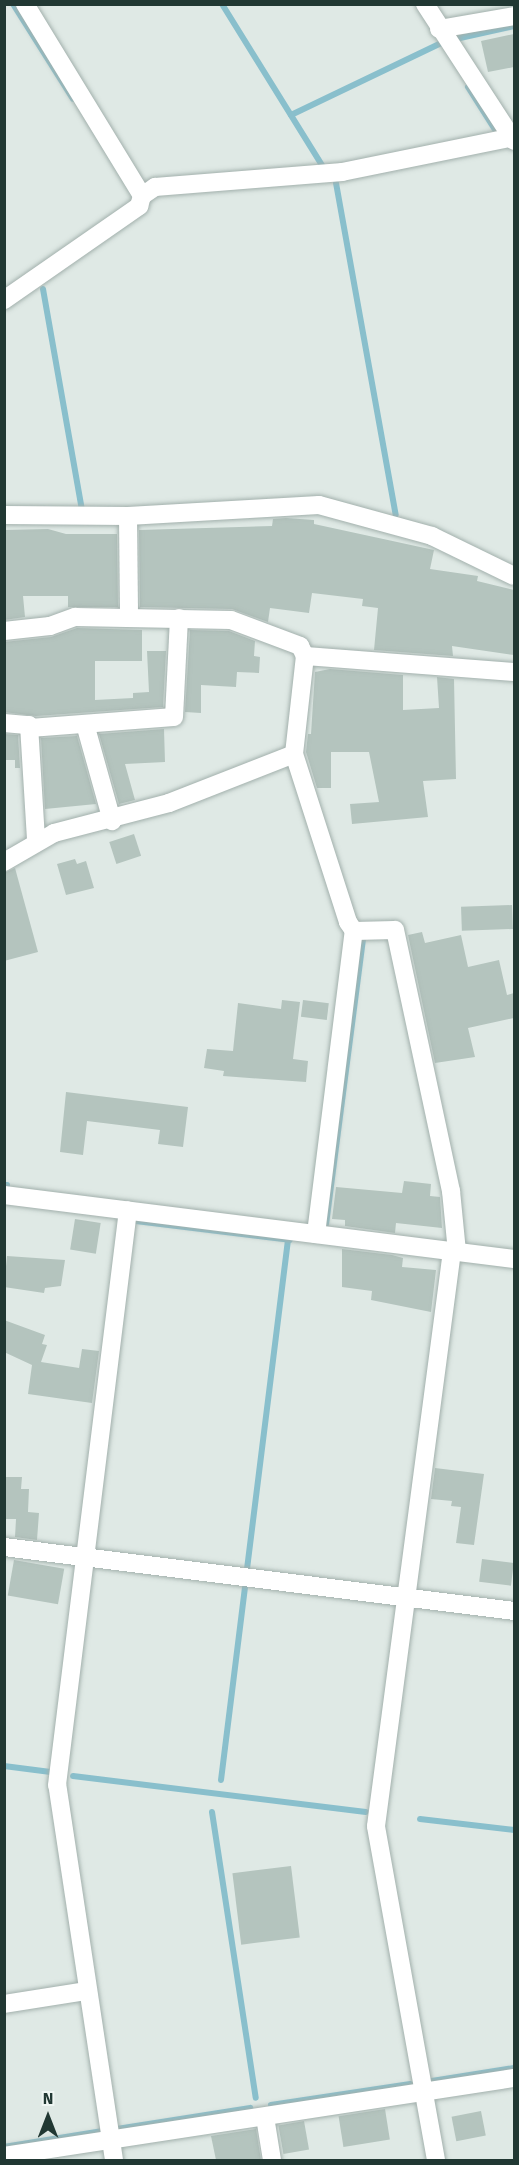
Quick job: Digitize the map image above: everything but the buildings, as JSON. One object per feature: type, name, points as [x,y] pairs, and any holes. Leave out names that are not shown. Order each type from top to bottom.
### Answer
[{"type":"street","points":[[25,4],[142,196]]},
{"type":"street","points":[[4,300],[139,206],[142,196],[155,187],[342,172],[514,138],[439,29],[425,4]]},
{"type":"street","points":[[439,29],[514,16]]},
{"type":"street","points":[[4,515],[128,516],[319,505],[432,536],[514,576]]},
{"type":"street","points":[[128,516],[129,615]]},
{"type":"street","points":[[4,631],[50,626],[75,617],[129,615],[231,620],[262,629],[300,646],[305,656],[294,754],[354,931],[316,1234]]},
{"type":"street","points":[[4,723],[29,725],[30,728],[174,717],[179,618]]},
{"type":"street","points":[[305,656],[514,672]]},
{"type":"street","points":[[85,724],[112,821]]},
{"type":"street","points":[[30,728],[36,842]]},
{"type":"street","points":[[4,862],[22,855],[36,842],[54,833],[112,821],[169,803],[294,754]]},
{"type":"street","points":[[354,931],[395,930],[451,1191],[455,1251],[375,1826],[421,2093],[436,2160]]},
{"type":"street","points":[[4,1195],[514,1259]]},
{"type":"street","points":[[114,2160],[86,1991],[57,1785],[83,1557],[128,1210]]},
{"type":"street","points":[[4,1547],[514,1611]]},
{"type":"street","points":[[4,2004],[86,1991]]},
{"type":"street","points":[[4,2156],[514,2078]]},
{"type":"street","points":[[265,2116],[272,2160]]},
{"type":"waterway","points":[[13,4],[73,99]]},
{"type":"waterway","points":[[222,4],[323,167]]},
{"type":"waterway","points":[[460,38],[514,26]]},
{"type":"waterway","points":[[291,115],[441,43]]},
{"type":"waterway","points":[[468,87],[494,128]]},
{"type":"waterway","points":[[336,183],[396,515]]},
{"type":"waterway","points":[[43,289],[82,510]]},
{"type":"waterway","points":[[326,1224],[363,940]]},
{"type":"waterway","points":[[136,1221],[290,1240]]},
{"type":"waterway","points":[[247,1569],[288,1240]]},
{"type":"waterway","points":[[221,1780],[245,1586]]},
{"type":"waterway","points":[[4,1766],[51,1772]]},
{"type":"waterway","points":[[73,1776],[366,1812]]},
{"type":"waterway","points":[[212,1812],[256,2098]]},
{"type":"waterway","points":[[420,1819],[514,1830]]},
{"type":"waterway","points":[[432,2081],[514,2068]]},
{"type":"waterway","points":[[271,2105],[410,2084]]},
{"type":"waterway","points":[[117,2129],[250,2108]]},
{"type":"waterway","points":[[4,2147],[103,2131]]}]
